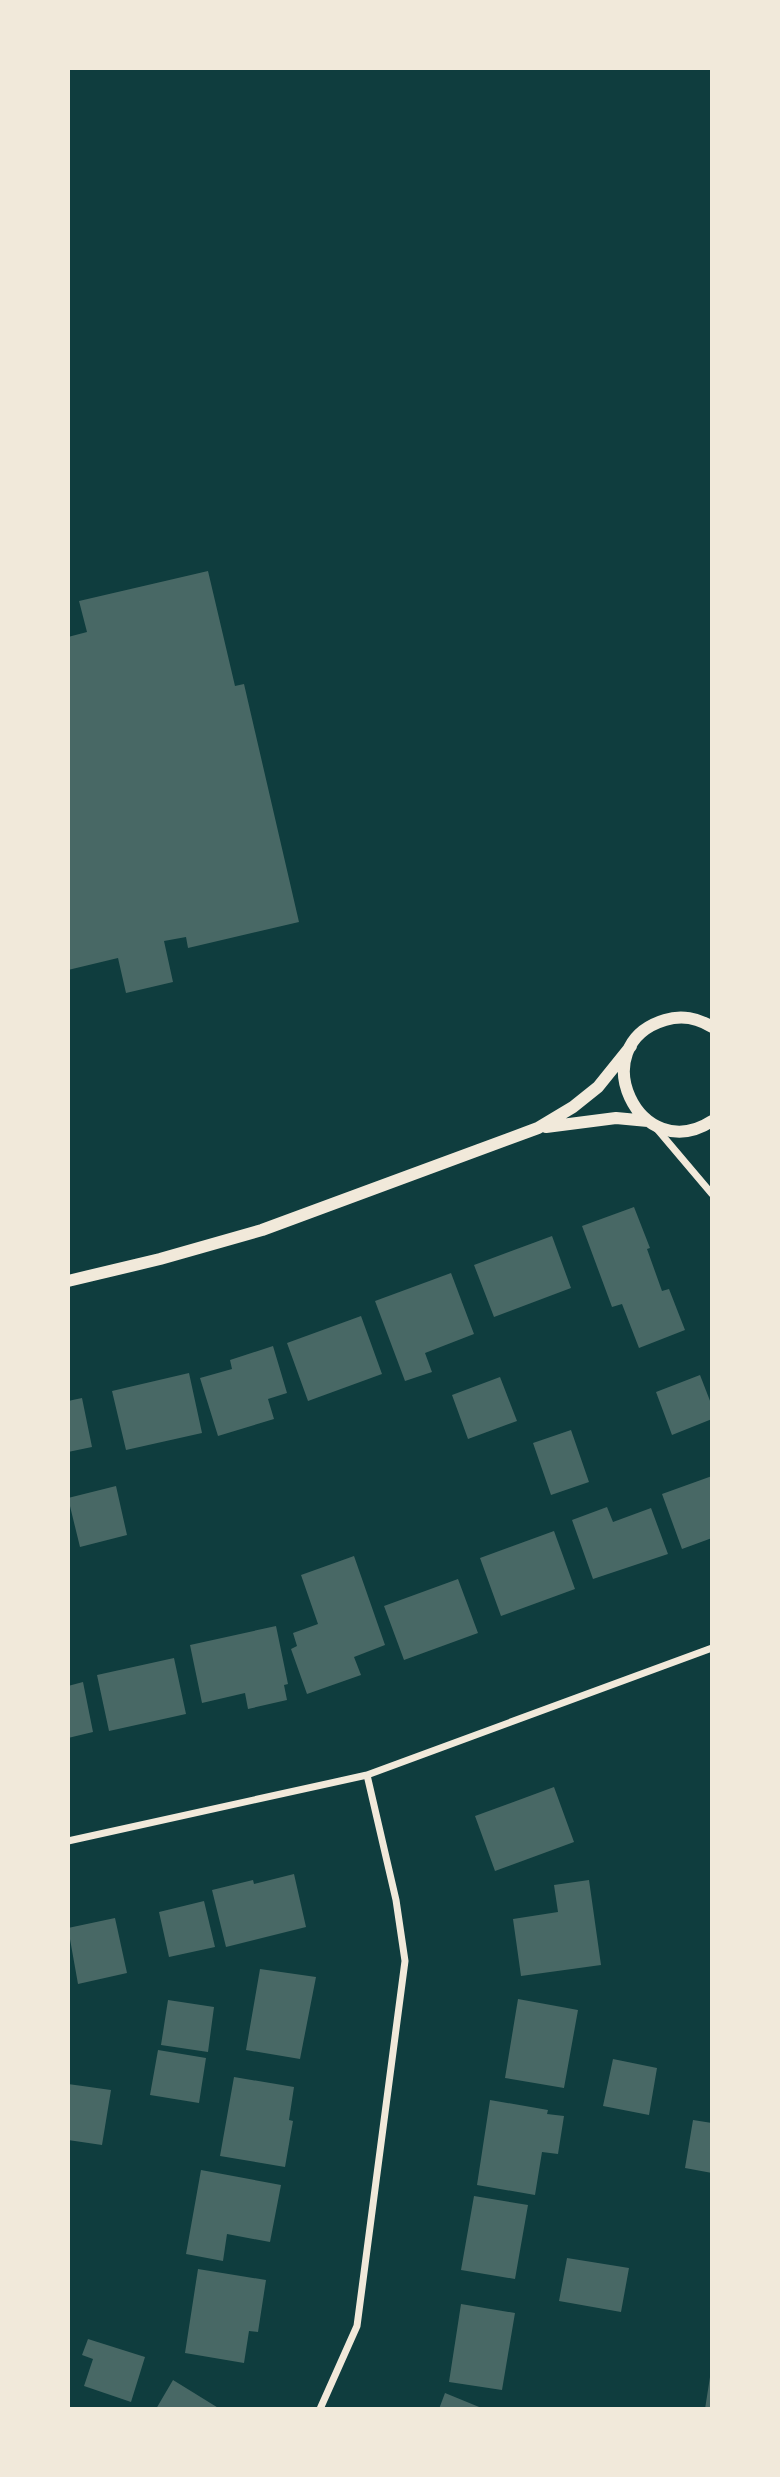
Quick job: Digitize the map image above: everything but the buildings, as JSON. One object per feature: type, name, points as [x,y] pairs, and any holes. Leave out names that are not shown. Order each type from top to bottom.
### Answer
[{"type":"street","points":[[68,1281],[160,1259],[262,1230],[538,1128],[573,1107],[597,1087],[641,1033],[655,1023],[671,1018],[688,1018],[712,1027]]},
{"type":"street","points":[[631,1046],[625,1062],[624,1079],[627,1095],[635,1110],[662,1129],[678,1132],[694,1130],[712,1121]]},
{"type":"street","points":[[538,1128],[616,1118],[650,1122],[712,1194]]},
{"type":"street","points":[[68,1841],[367,1775],[712,1648]]},
{"type":"street","points":[[320,2409],[357,2326],[405,1961],[396,1900],[367,1775]]}]
